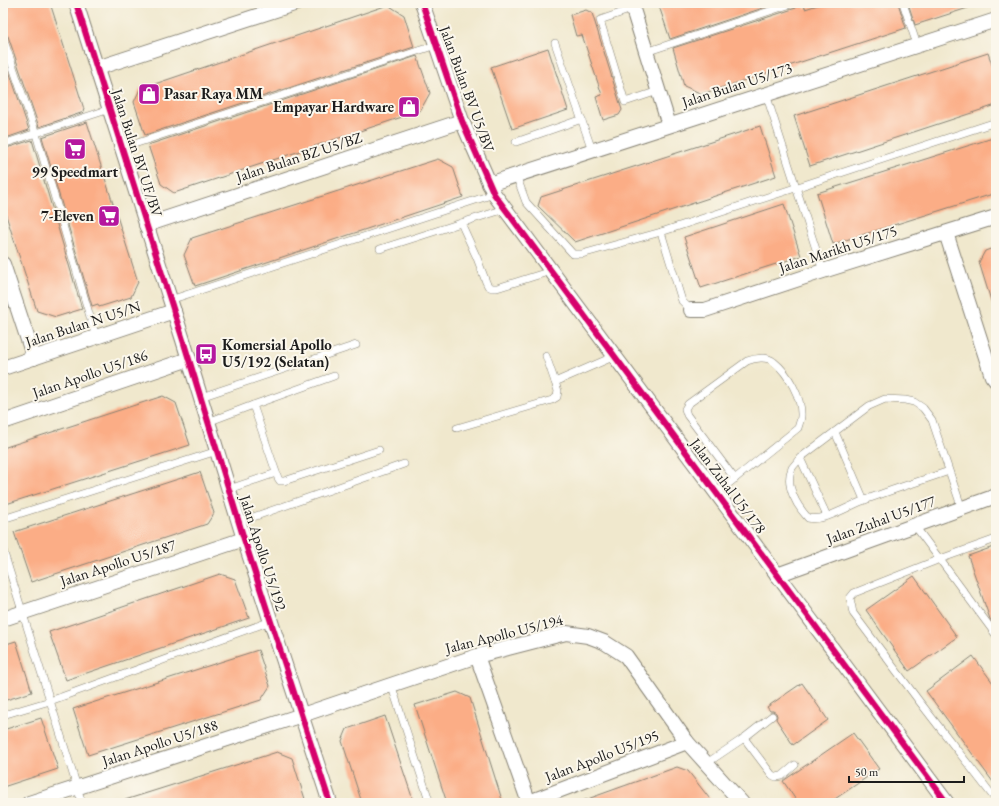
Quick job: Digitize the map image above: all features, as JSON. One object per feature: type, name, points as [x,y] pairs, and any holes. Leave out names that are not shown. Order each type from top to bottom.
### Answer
[{"type":"street","name":"Jalan Bulan BV UF/BV","points":[[76,3],[172,306]]},
{"type":"street","points":[[97,68],[297,3]]},
{"type":"street","name":"Jalan Bulan BV U5/BV","points":[[422,3],[462,121],[491,189]]},
{"type":"street","points":[[632,6],[669,125]]},
{"type":"street","name":"Jalan Bulan U5/173","points":[[491,189],[516,175],[996,20]]},
{"type":"street","name":"Jalan Bulan BZ U5/BZ","points":[[146,225],[462,121]]},
{"type":"street","name":"Jalan Zuhal U5/178","points":[[491,189],[947,803]]},
{"type":"street","name":"Jalan Marikh U5/175","points":[[691,310],[705,310],[996,217]]},
{"type":"street","points":[[946,233],[992,376],[996,381]]},
{"type":"street","points":[[3,264],[34,358]]},
{"type":"street","name":"Jalan Bulan N U5/N","points":[[3,368],[96,337],[172,306]]},
{"type":"street","name":"Jalan Apollo U5/192","points":[[172,306],[244,539],[330,803]]},
{"type":"street","name":"Jalan Apollo U5/186","points":[[3,422],[189,359]]},
{"type":"street","name":"Jalan Zuhal U5/177","points":[[777,575],[996,496]]},
{"type":"street","name":"Jalan Apollo U5/187","points":[[3,619],[244,539]]},
{"type":"street","name":"Jalan Apollo U5/194","points":[[302,715],[477,656],[566,633],[588,636],[604,642],[626,656],[687,742],[742,803]]},
{"type":"street","points":[[477,656],[529,802]]},
{"type":"street","name":"Jalan Apollo U5/188","points":[[30,803],[302,715]]},
{"type":"street","name":"Jalan Apollo U5/195","points":[[529,802],[687,742]]},
{"type":"lane","points":[[646,52],[794,3]]},
{"type":"lane","points":[[903,3],[917,45]]},
{"type":"lane","points":[[632,6],[600,20],[609,50],[625,102],[658,91]]},
{"type":"lane","points":[[3,38],[36,134],[96,337]]},
{"type":"lane","points":[[555,43],[592,150]]},
{"type":"lane","points":[[122,148],[436,45]]},
{"type":"lane","points":[[766,94],[823,272]]},
{"type":"lane","points":[[3,144],[110,109]]},
{"type":"lane","points":[[516,142],[582,119]]},
{"type":"lane","points":[[516,175],[526,202],[573,254],[582,254],[661,232],[996,122]]},
{"type":"lane","points":[[172,306],[491,189]]},
{"type":"lane","points":[[380,249],[505,209]]},
{"type":"lane","points":[[461,223],[488,286],[497,288],[551,271]]},
{"type":"lane","points":[[661,232],[682,301],[691,310]]},
{"type":"lane","points":[[201,397],[356,345]]},
{"type":"lane","points":[[457,428],[552,400],[557,397],[558,391],[546,356]]},
{"type":"lane","points":[[555,382],[615,356]]},
{"type":"lane","points":[[717,493],[735,479],[798,428],[801,416],[798,393],[785,374],[773,361],[757,357],[747,361],[688,404],[685,409],[687,415],[735,479]]},
{"type":"lane","points":[[208,422],[334,376]]},
{"type":"lane","points":[[949,471],[864,500],[827,516],[813,519],[808,518],[796,503],[791,489],[790,477],[792,468],[800,458],[869,406],[885,399],[905,400],[914,402],[923,408],[932,420],[962,509]]},
{"type":"lane","points":[[253,405],[280,481],[379,450]]},
{"type":"lane","points":[[835,432],[864,500]]},
{"type":"lane","points":[[3,519],[217,451]]},
{"type":"lane","points":[[800,458],[827,516]]},
{"type":"lane","points":[[239,522],[404,464]]},
{"type":"lane","points":[[229,489],[276,473]]},
{"type":"lane","points":[[915,526],[996,636]]},
{"type":"lane","points":[[996,539],[940,559],[854,593],[850,598],[853,613],[919,702],[996,800]]},
{"type":"lane","points":[[3,550],[82,803]]},
{"type":"lane","points":[[3,715],[50,701],[271,620]]},
{"type":"lane","points":[[391,684],[430,803]]},
{"type":"lane","points":[[707,763],[744,738],[772,716]]},
{"type":"lane","points":[[744,738],[772,775],[776,777],[782,776],[795,765]]},
{"type":"building","points":[[3,3],[50,3],[84,112],[39,127],[8,36],[3,33]]},
{"type":"building","points":[[658,3],[778,3],[670,39]]},
{"type":"building","points":[[799,3],[804,3],[805,9],[824,3],[898,3],[906,28],[702,94],[684,86],[673,48],[796,8]]},
{"type":"building","points":[[908,3],[974,3],[974,6],[915,25]]},
{"type":"building","points":[[388,5],[404,15],[414,47],[145,135],[134,102],[140,89]]},
{"type":"building","points":[[586,10],[592,13],[622,110],[619,115],[603,120],[596,97],[602,95],[582,35],[576,36],[570,15]]},
{"type":"building","points":[[548,48],[568,110],[512,129],[491,67]]},
{"type":"building","points":[[3,53],[29,130],[3,139]]},
{"type":"building","points":[[988,53],[996,76],[996,105],[810,166],[794,116]]},
{"type":"building","points":[[417,56],[430,93],[420,111],[174,193],[161,184],[148,145]]},
{"type":"building","points":[[87,122],[138,282],[131,297],[99,307],[98,304],[92,306],[42,137]]},
{"type":"building","points":[[760,126],[776,176],[575,242],[538,206],[541,197]]},
{"type":"building","points":[[996,137],[996,193],[833,244],[817,193]]},
{"type":"building","points":[[32,140],[82,309],[56,317],[37,311],[3,206],[3,149]]},
{"type":"building","points":[[438,159],[453,167],[463,197],[195,286],[184,255],[192,238]]},
{"type":"building","points":[[784,204],[801,256],[701,288],[684,237]]},
{"type":"building","points":[[996,247],[996,307],[993,307],[979,262],[985,251]]},
{"type":"building","points":[[163,396],[176,403],[190,445],[3,505],[3,448]]},
{"type":"building","points":[[200,472],[214,513],[207,524],[31,582],[14,532]]},
{"type":"building","points":[[996,546],[996,627],[990,619],[968,556]]},
{"type":"building","points":[[220,574],[235,579],[249,618],[66,680],[49,632]]},
{"type":"building","points":[[914,576],[957,637],[909,671],[866,610]]},
{"type":"building","points":[[16,641],[32,692],[3,701],[3,645]]},
{"type":"building","points":[[258,650],[270,686],[261,700],[88,755],[73,709]]},
{"type":"building","points":[[973,656],[996,687],[996,786],[926,691]]},
{"type":"building","points":[[802,683],[828,720],[793,745],[776,719],[776,713],[770,711],[767,707]]},
{"type":"building","points":[[457,692],[470,698],[503,803],[447,803],[415,705]]},
{"type":"building","points":[[385,716],[414,803],[362,803],[342,741],[347,729]]},
{"type":"building","points":[[41,718],[58,769],[3,787],[3,730]]},
{"type":"building","points":[[853,733],[879,769],[829,803],[798,803],[783,781]]},
{"type":"building","points":[[277,752],[292,758],[305,799],[292,803],[126,803],[125,800]]},
{"type":"building","points":[[677,767],[688,771],[713,803],[582,803],[582,801]]},
{"type":"cycle path","points":[[76,3],[183,340],[244,539],[330,803]]},
{"type":"cycle path","points":[[422,3],[462,121],[494,194],[947,803]]},
{"type":"place","name":"Pasar Raya MM","points":[[149,94]]},
{"type":"place","name":"Empayar Hardware","points":[[409,107]]},
{"type":"place","name":"99 Speedmart","points":[[75,149]]},
{"type":"place","name":"7-Eleven","points":[[109,216]]},
{"type":"place","name":"Komersial Apollo U5/192 (Selatan)","points":[[206,354]]}]
